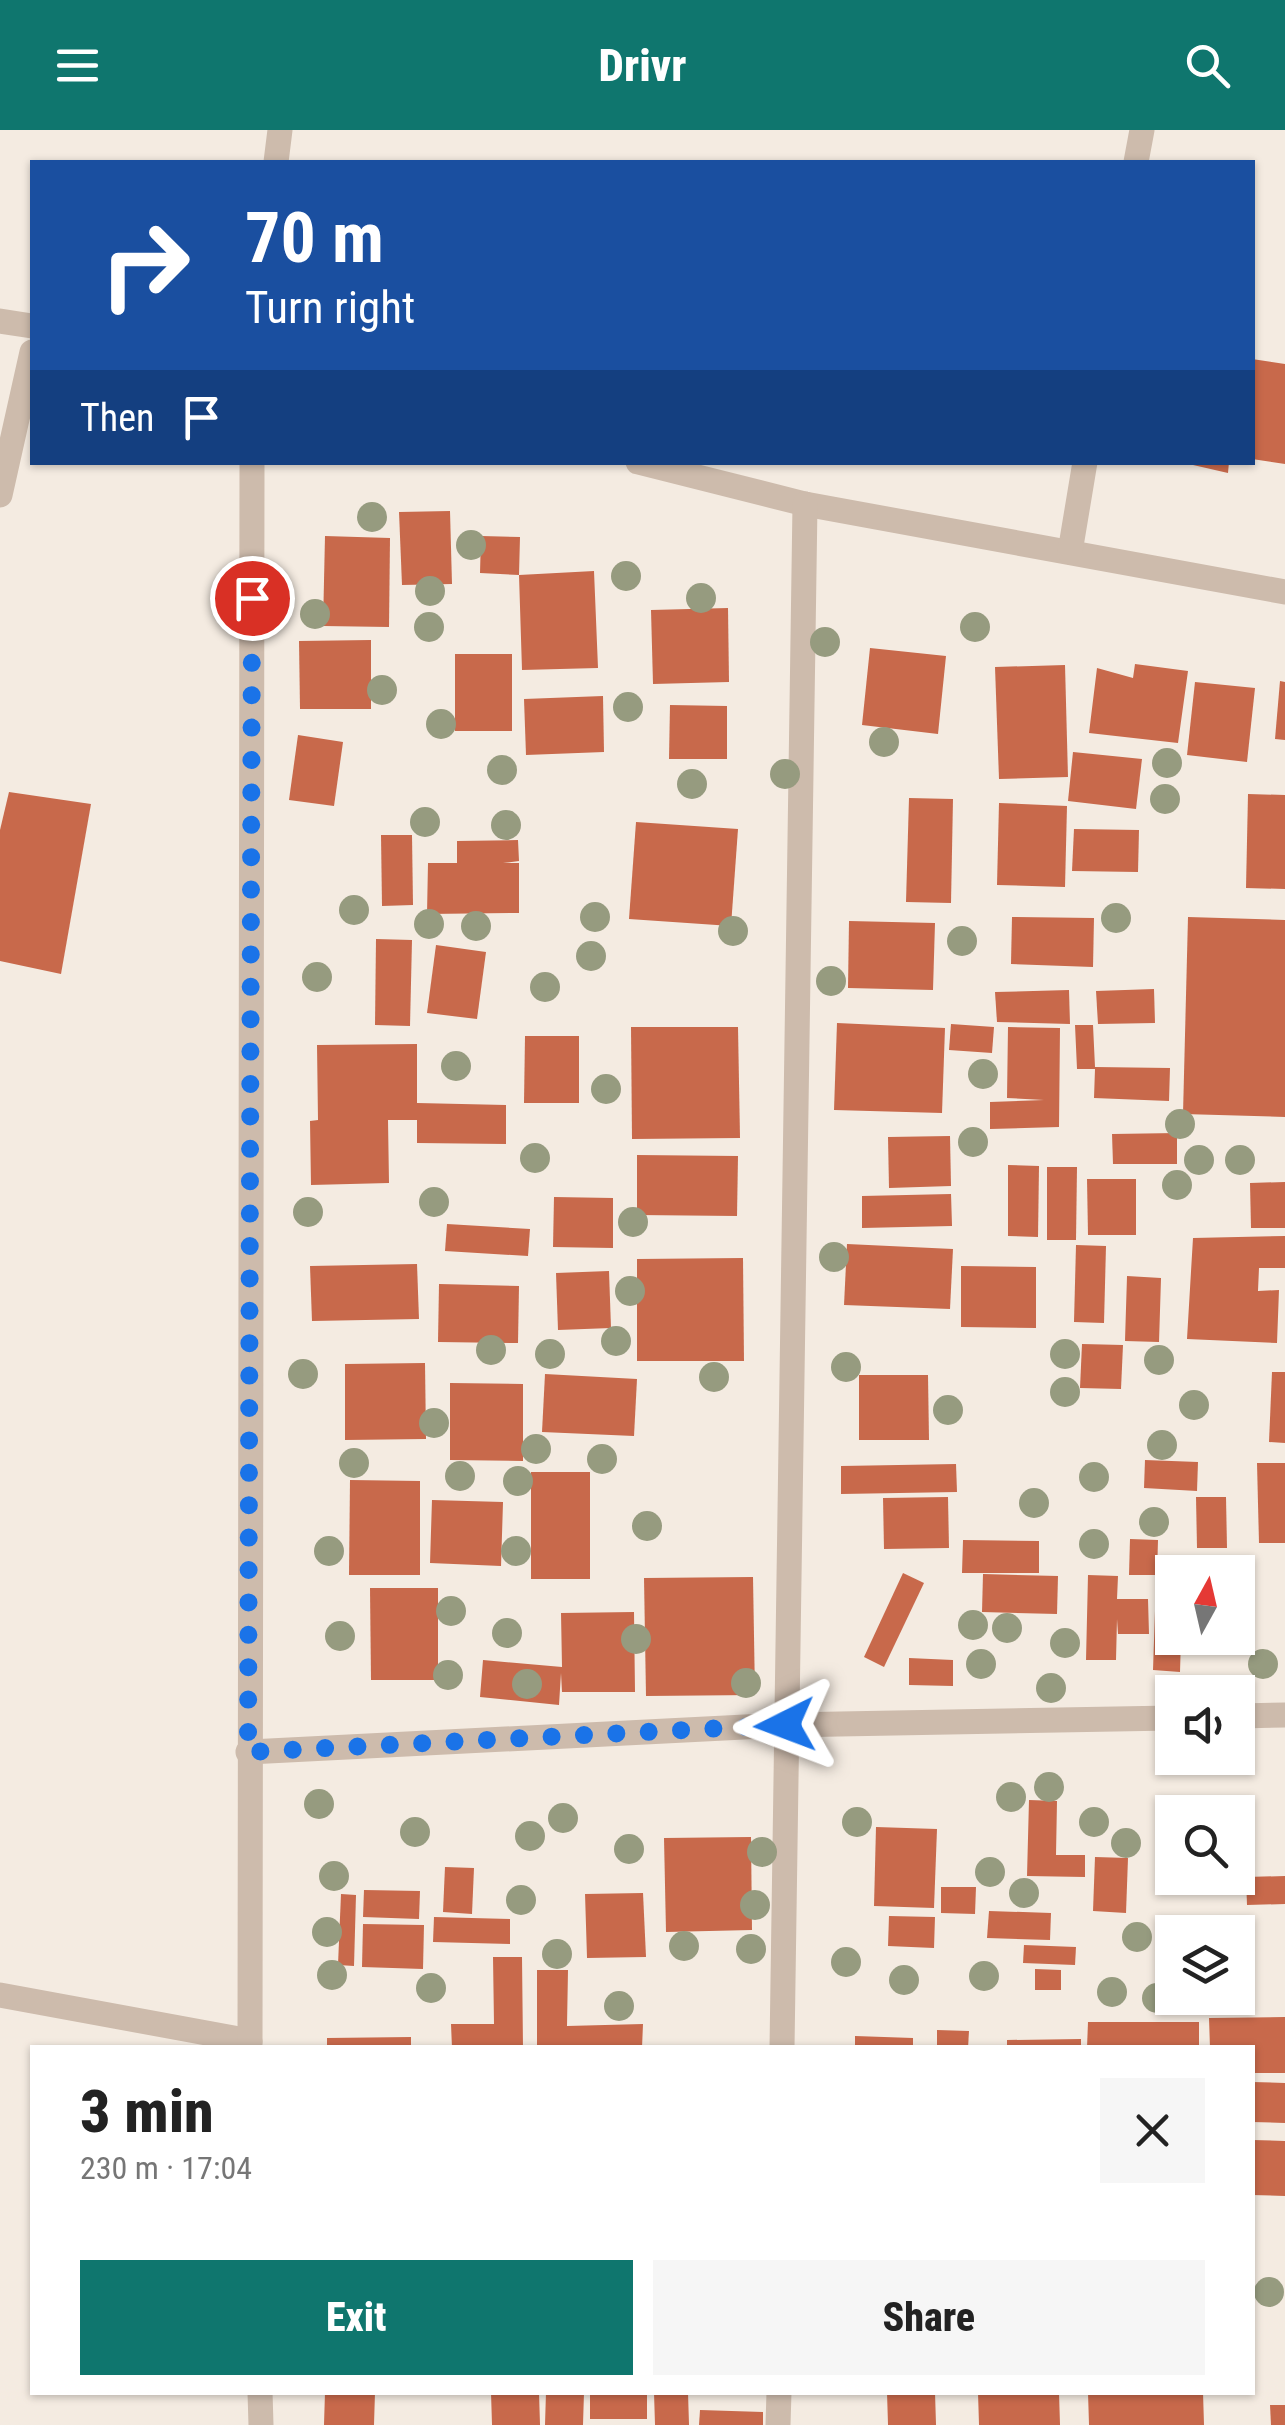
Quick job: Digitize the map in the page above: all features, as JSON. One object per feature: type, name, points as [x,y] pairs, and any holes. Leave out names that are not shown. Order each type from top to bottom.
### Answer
[{"type":"street","points":[[276,160],[280,130]]},
{"type":"street","points":[[1136,160],[1142,130]]},
{"type":"street","points":[[0,320],[30,326]]},
{"type":"street","points":[[0,495],[30,361]]},
{"type":"street","points":[[0,1995],[250,2044],[252,465]]},
{"type":"street","points":[[650,465],[805,504],[1285,592]]},
{"type":"street","points":[[1070,552],[1084,465]]},
{"type":"street","points":[[782,2045],[805,504]]},
{"type":"street","points":[[1255,1716],[1285,1715]]},
{"type":"street","points":[[248,1752],[785,1725],[1155,1718]]},
{"type":"street","points":[[260,2395],[261,2425]]},
{"type":"street","points":[[778,2425],[779,2395]]},
{"type":"building","points":[[1255,359],[1285,364],[1285,464],[1255,459]]},
{"type":"building","points":[[1193,465],[1229,465],[1228,473]]},
{"type":"building","points":[[450,511],[452,584],[402,585],[399,512]]},
{"type":"building","points":[[325,536],[390,538],[389,627],[323,626]]},
{"type":"building","points":[[481,536],[520,537],[519,575],[480,573]]},
{"type":"building","points":[[594,571],[598,668],[522,670],[519,575]]},
{"type":"building","points":[[728,608],[729,682],[653,684],[651,610]]},
{"type":"building","points":[[371,640],[371,709],[300,709],[299,641]]},
{"type":"building","points":[[870,648],[946,656],[938,734],[862,725]]},
{"type":"building","points":[[455,654],[512,654],[512,731],[455,731]]},
{"type":"building","points":[[1135,664],[1188,671],[1178,743],[1089,733],[1097,668],[1133,678]]},
{"type":"building","points":[[1065,665],[1068,777],[999,779],[995,667]]},
{"type":"building","points":[[1280,681],[1285,682],[1285,740],[1275,739]]},
{"type":"building","points":[[1195,682],[1255,688],[1247,762],[1187,755]]},
{"type":"building","points":[[603,696],[604,752],[526,755],[524,699]]},
{"type":"building","points":[[670,705],[727,706],[727,759],[669,759]]},
{"type":"building","points":[[298,735],[343,742],[334,806],[289,800]]},
{"type":"building","points":[[1073,752],[1142,759],[1136,809],[1068,801]]},
{"type":"building","points":[[9,792],[91,804],[61,974],[0,961],[0,830]]},
{"type":"building","points":[[1248,794],[1285,795],[1285,889],[1246,888]]},
{"type":"building","points":[[909,798],[953,799],[951,903],[906,902]]},
{"type":"building","points":[[999,803],[1067,806],[1065,887],[997,885]]},
{"type":"building","points":[[636,822],[738,829],[731,926],[629,919]]},
{"type":"building","points":[[1074,829],[1139,830],[1138,872],[1072,871]]},
{"type":"building","points":[[381,835],[412,835],[413,905],[382,906]]},
{"type":"building","points":[[518,840],[519,861],[503,863],[519,863],[519,913],[427,914],[428,863],[457,863],[457,841]]},
{"type":"building","points":[[1012,917],[1094,918],[1093,967],[1011,964]]},
{"type":"building","points":[[1188,917],[1285,920],[1285,1117],[1183,1114]]},
{"type":"building","points":[[849,921],[935,923],[933,990],[848,988]]},
{"type":"building","points":[[376,939],[412,940],[410,1026],[375,1025]]},
{"type":"building","points":[[436,945],[486,952],[477,1019],[427,1013]]},
{"type":"building","points":[[1154,989],[1155,1023],[1098,1024],[1096,991]]},
{"type":"building","points":[[1069,990],[1070,1024],[997,1022],[995,992]]},
{"type":"building","points":[[837,1023],[945,1028],[942,1113],[834,1110]]},
{"type":"building","points":[[951,1024],[994,1027],[992,1053],[949,1050]]},
{"type":"building","points":[[1075,1025],[1093,1025],[1095,1067],[1170,1068],[1169,1101],[1094,1098],[1095,1069],[1077,1069]]},
{"type":"building","points":[[631,1027],[738,1027],[740,1138],[632,1139]]},
{"type":"building","points":[[1008,1027],[1060,1028],[1059,1127],[990,1129],[990,1102],[1044,1100],[1007,1098]]},
{"type":"building","points":[[525,1036],[579,1036],[579,1103],[524,1103]]},
{"type":"building","points":[[417,1044],[417,1103],[506,1105],[506,1144],[417,1143],[417,1120],[388,1120],[389,1183],[311,1185],[310,1121],[318,1120],[317,1045]]},
{"type":"building","points":[[1177,1133],[1177,1164],[1113,1164],[1112,1134]]},
{"type":"building","points":[[950,1136],[951,1186],[889,1188],[888,1137]]},
{"type":"building","points":[[637,1155],[738,1156],[737,1216],[637,1215]]},
{"type":"building","points":[[1008,1165],[1039,1166],[1038,1237],[1008,1236]]},
{"type":"building","points":[[1047,1167],[1077,1167],[1076,1240],[1047,1240]]},
{"type":"building","points":[[1087,1179],[1136,1179],[1136,1235],[1088,1235]]},
{"type":"building","points":[[1285,1182],[1285,1228],[1251,1228],[1250,1183]]},
{"type":"building","points":[[951,1194],[952,1226],[862,1228],[862,1196]]},
{"type":"building","points":[[554,1197],[613,1198],[613,1248],[553,1247]]},
{"type":"building","points":[[447,1224],[530,1229],[528,1256],[445,1251]]},
{"type":"building","points":[[1285,1236],[1285,1268],[1259,1268],[1258,1291],[1279,1290],[1277,1343],[1187,1339],[1193,1238]]},
{"type":"building","points":[[847,1244],[953,1249],[950,1309],[844,1305]]},
{"type":"building","points":[[1076,1245],[1106,1246],[1104,1323],[1074,1322]]},
{"type":"building","points":[[743,1258],[744,1361],[637,1361],[637,1259]]},
{"type":"building","points":[[417,1264],[419,1319],[312,1321],[310,1266]]},
{"type":"building","points":[[961,1266],[1036,1267],[1036,1328],[961,1327]]},
{"type":"building","points":[[609,1271],[611,1328],[558,1330],[556,1273]]},
{"type":"building","points":[[1127,1276],[1161,1278],[1159,1342],[1125,1341]]},
{"type":"building","points":[[439,1284],[519,1286],[518,1343],[438,1342]]},
{"type":"building","points":[[1082,1344],[1123,1345],[1121,1389],[1080,1388]]},
{"type":"building","points":[[425,1363],[426,1439],[345,1440],[345,1364]]},
{"type":"building","points":[[1272,1372],[1285,1372],[1285,1443],[1269,1442]]},
{"type":"building","points":[[545,1374],[637,1379],[634,1436],[542,1432]]},
{"type":"building","points":[[859,1375],[928,1375],[929,1440],[859,1440]]},
{"type":"building","points":[[450,1383],[523,1384],[523,1461],[450,1460]]},
{"type":"building","points":[[1145,1460],[1198,1462],[1197,1491],[1144,1488]]},
{"type":"building","points":[[1257,1463],[1285,1463],[1285,1543],[1259,1543]]},
{"type":"building","points":[[956,1464],[957,1492],[841,1494],[841,1466]]},
{"type":"building","points":[[531,1472],[590,1472],[590,1579],[531,1579]]},
{"type":"building","points":[[350,1480],[420,1481],[420,1575],[349,1575]]},
{"type":"building","points":[[948,1497],[949,1548],[884,1549],[883,1498]]},
{"type":"building","points":[[1196,1497],[1226,1497],[1227,1548],[1197,1548]]},
{"type":"building","points":[[432,1500],[503,1502],[501,1566],[430,1563]]},
{"type":"building","points":[[1130,1539],[1158,1540],[1155,1575],[1129,1575]]},
{"type":"building","points":[[963,1540],[1039,1541],[1039,1573],[962,1573]]},
{"type":"building","points":[[903,1573],[924,1583],[884,1667],[864,1657]]},
{"type":"building","points":[[983,1574],[1058,1576],[1057,1614],[982,1612]]},
{"type":"building","points":[[1088,1575],[1118,1576],[1117,1599],[1148,1599],[1149,1634],[1118,1634],[1117,1619],[1116,1660],[1086,1660]]},
{"type":"building","points":[[753,1577],[755,1695],[646,1696],[644,1578]]},
{"type":"building","points":[[370,1588],[438,1588],[438,1680],[371,1680]]},
{"type":"building","points":[[1155,1611],[1155,1655],[1180,1655],[1180,1672],[1153,1670]]},
{"type":"building","points":[[634,1612],[635,1692],[562,1692],[561,1673],[559,1705],[480,1697],[483,1660],[562,1667],[561,1613]]},
{"type":"building","points":[[909,1658],[953,1660],[953,1686],[909,1685]]},
{"type":"building","points":[[1029,1800],[1057,1801],[1056,1855],[1085,1855],[1085,1877],[1027,1876]]},
{"type":"building","points":[[876,1827],[937,1829],[934,1908],[874,1906]]},
{"type":"building","points":[[751,1837],[752,1930],[666,1932],[664,1838]]},
{"type":"building","points":[[1095,1857],[1128,1858],[1126,1913],[1093,1911]]},
{"type":"building","points":[[445,1867],[474,1868],[472,1914],[443,1912]]},
{"type":"building","points":[[1285,1876],[1285,1904],[1247,1905],[1247,1895],[1255,1895],[1255,1877]]},
{"type":"building","points":[[941,1887],[976,1887],[975,1914],[941,1913]]},
{"type":"building","points":[[364,1890],[420,1891],[419,1919],[363,1917]]},
{"type":"building","points":[[643,1893],[646,1957],[587,1958],[585,1894]]},
{"type":"building","points":[[341,1894],[356,1895],[354,1966],[338,1965]]},
{"type":"building","points":[[989,1911],[1051,1913],[1050,1940],[987,1938]]},
{"type":"building","points":[[889,1916],[935,1917],[934,1948],[888,1946]]},
{"type":"building","points":[[434,1917],[510,1919],[510,1944],[433,1942]]},
{"type":"building","points":[[363,1924],[424,1925],[423,1969],[362,1967]]},
{"type":"building","points":[[1024,1945],[1076,1947],[1075,1965],[1023,1963]]},
{"type":"building","points":[[493,1957],[522,1957],[523,2045],[452,2045],[451,2024],[494,2024]]},
{"type":"building","points":[[1035,1969],[1061,1970],[1061,1990],[1035,1990]]},
{"type":"building","points":[[537,1970],[568,1970],[567,2026],[643,2024],[642,2045],[537,2045]]},
{"type":"building","points":[[1285,2017],[1285,2073],[1255,2073],[1255,2045],[1210,2045],[1209,2018]]},
{"type":"building","points":[[1088,2022],[1199,2022],[1199,2045],[1087,2045]]},
{"type":"building","points":[[937,2030],[969,2031],[968,2045],[937,2045]]},
{"type":"building","points":[[855,2036],[913,2038],[913,2045],[855,2045]]},
{"type":"building","points":[[411,2037],[411,2045],[327,2045],[327,2038]]},
{"type":"building","points":[[1081,2039],[1081,2045],[1007,2045],[1007,2040]]},
{"type":"building","points":[[1255,2082],[1285,2083],[1285,2123],[1255,2122]]},
{"type":"building","points":[[1255,2140],[1285,2141],[1285,2196],[1255,2195]]},
{"type":"building","points":[[325,2395],[375,2395],[374,2425],[324,2425]]},
{"type":"building","points":[[491,2395],[539,2395],[540,2425],[492,2425]]},
{"type":"building","points":[[546,2395],[584,2395],[583,2425],[545,2425]]},
{"type":"building","points":[[590,2395],[647,2395],[647,2419],[590,2419]]},
{"type":"building","points":[[654,2395],[688,2395],[689,2425],[655,2425]]},
{"type":"building","points":[[887,2395],[935,2395],[936,2425],[888,2425]]},
{"type":"building","points":[[978,2395],[1059,2395],[1060,2425],[979,2425]]},
{"type":"building","points":[[1088,2395],[1203,2395],[1204,2425],[1089,2425]]},
{"type":"building","points":[[1270,2405],[1285,2405],[1285,2425],[1271,2425]]},
{"type":"building","points":[[700,2410],[763,2412],[763,2425],[699,2425]]},
{"type":"route","points":[[252,598],[248,1752],[785,1725]]}]
